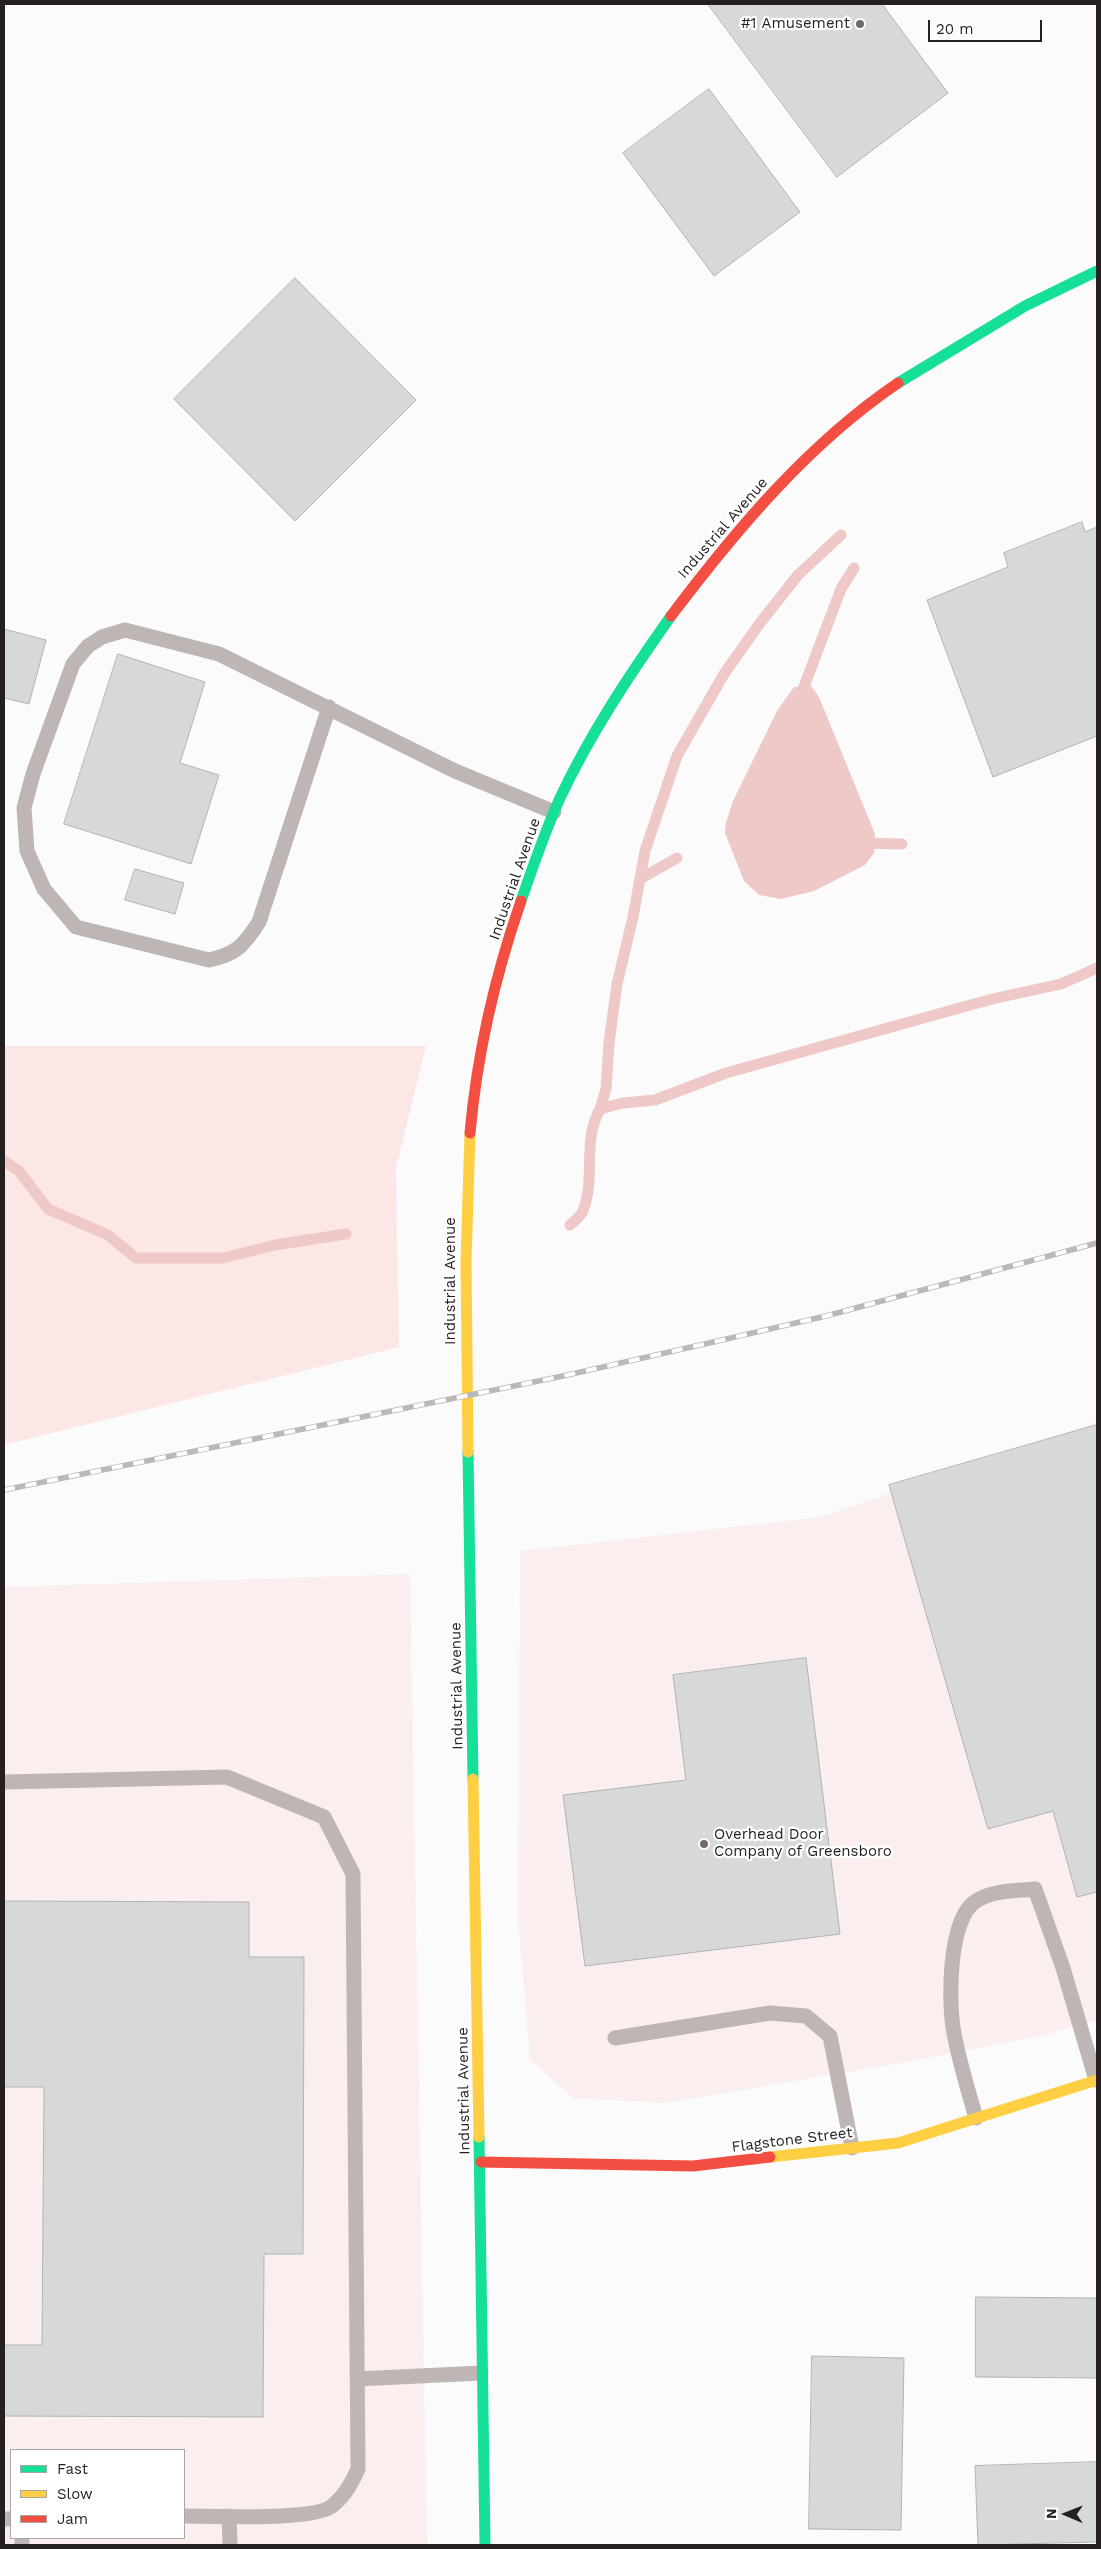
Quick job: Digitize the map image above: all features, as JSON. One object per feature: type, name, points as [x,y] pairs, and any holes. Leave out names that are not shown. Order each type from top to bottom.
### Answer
[{"type":"main road","name":"Industrial Avenue","points":[[485,2545],[481,2373],[481,2162],[466,1270],[469,1154],[478,1067],[495,989],[518,910],[554,812],[597,729],[639,661],[686,594],[732,538],[800,466],[882,394],[1000,319],[1097,271]]},
{"type":"main road","name":"Flagstone Street","points":[[481,2162],[693,2166],[898,2143],[1096,2080]]},
{"type":"lane","points":[[329,708],[259,922],[245,944],[226,956],[209,960],[76,927],[44,890],[27,851],[24,808],[32,774],[74,664],[88,646],[102,637],[125,630],[219,654],[329,708],[455,771],[554,812]]},
{"type":"lane","points":[[4,1782],[227,1777],[324,1817],[353,1874],[358,2469],[350,2486],[331,2508],[311,2514],[185,2516]]},
{"type":"lane","points":[[976,2118],[953,2031],[952,1991],[955,1941],[962,1920],[974,1902],[998,1892],[1035,1889],[1063,1968],[1096,2080]]},
{"type":"lane","points":[[616,2038],[770,2013],[806,2016],[830,2036],[852,2148]]},
{"type":"lane","points":[[357,2379],[481,2373]]},
{"type":"lane","points":[[228,2516],[230,2545]]},
{"type":"shaded area","points":[[811,686],[819,697],[875,834],[874,853],[865,865],[814,891],[781,899],[759,895],[744,881],[725,833],[726,823],[733,801],[777,711],[794,687]]},
{"type":"shaded area","points":[[4,1046],[426,1046],[396,1168],[399,1347],[4,1445]]},
{"type":"shaded area","points":[[1097,1422],[1097,2020],[1041,2036],[895,2064],[665,2103],[573,2098],[530,2060],[518,1918],[520,1551],[821,1517]]},
{"type":"shaded area","points":[[410,1574],[427,2545],[4,2545],[4,1587]]},
{"type":"building","points":[[708,4],[882,4],[948,93],[837,177]]},
{"type":"building","points":[[709,89],[800,212],[714,276],[623,153]]},
{"type":"building","points":[[295,278],[416,400],[295,521],[174,399]]},
{"type":"building","points":[[1082,522],[1085,532],[1097,527],[1097,736],[993,777],[927,600],[1008,567],[1004,553]]},
{"type":"building","points":[[4,629],[46,640],[29,704],[4,698]]},
{"type":"building","points":[[118,654],[205,682],[180,763],[219,775],[191,864],[64,824]]},
{"type":"building","points":[[135,869],[184,883],[175,914],[125,900]]},
{"type":"building","points":[[1097,1425],[1097,1892],[1077,1897],[1053,1811],[988,1829],[889,1485]]},
{"type":"building","points":[[806,1658],[840,1934],[585,1966],[563,1795],[686,1780],[673,1675]]},
{"type":"building","points":[[4,1901],[249,1902],[249,1957],[304,1957],[303,2254],[264,2254],[263,2417],[4,2416],[4,2345],[42,2345],[44,2087],[4,2087]]},
{"type":"building","points":[[976,2297],[1097,2298],[1097,2378],[976,2377]]},
{"type":"building","points":[[812,2356],[904,2358],[901,2530],[809,2529]]},
{"type":"building","points":[[1097,2462],[1097,2542],[978,2545],[975,2466]]},
{"type":"waterway","points":[[600,1109],[606,1089],[609,1043],[617,984],[633,917],[645,851],[677,756],[724,674],[760,623],[798,575],[841,535]]},
{"type":"waterway","points":[[799,700],[841,589],[854,568]]},
{"type":"waterway","points":[[859,843],[902,844]]},
{"type":"waterway","points":[[640,879],[677,858]]},
{"type":"waterway","points":[[570,1225],[582,1213],[587,1198],[590,1146],[595,1121],[600,1109],[623,1103],[655,1100],[726,1073],[992,999],[1061,984],[1097,968]]},
{"type":"waterway","points":[[4,1161],[19,1171],[48,1209],[108,1235],[136,1258],[223,1258],[275,1245],[346,1234]]},
{"type":"railway","points":[[4,1490],[563,1376],[826,1316],[1097,1243]]},
{"type":"traffic: fast","points":[[898,383],[1025,306],[1097,271]]},
{"type":"traffic: fast","points":[[521,901],[549,823],[584,751],[611,705],[671,616]]},
{"type":"traffic: fast","points":[[468,1452],[473,1779]]},
{"type":"traffic: fast","points":[[479,2137],[485,2545]]},
{"type":"traffic: slow","points":[[468,1452],[466,1261],[470,1133]]},
{"type":"traffic: slow","points":[[473,1779],[479,2137]]},
{"type":"traffic: slow","points":[[770,2157],[898,2143],[1097,2080]]},
{"type":"traffic: jam","points":[[671,616],[721,552],[775,490],[834,433],[898,383]]},
{"type":"traffic: jam","points":[[470,1133],[477,1074],[488,1016],[503,958],[521,901]]},
{"type":"traffic: jam","points":[[481,2162],[693,2166],[770,2157]]},
{"type":"place","name":"#1 Amusement","points":[[860,24]]},
{"type":"place","name":"Overhead Door Company of Greensboro","points":[[704,1844]]}]
